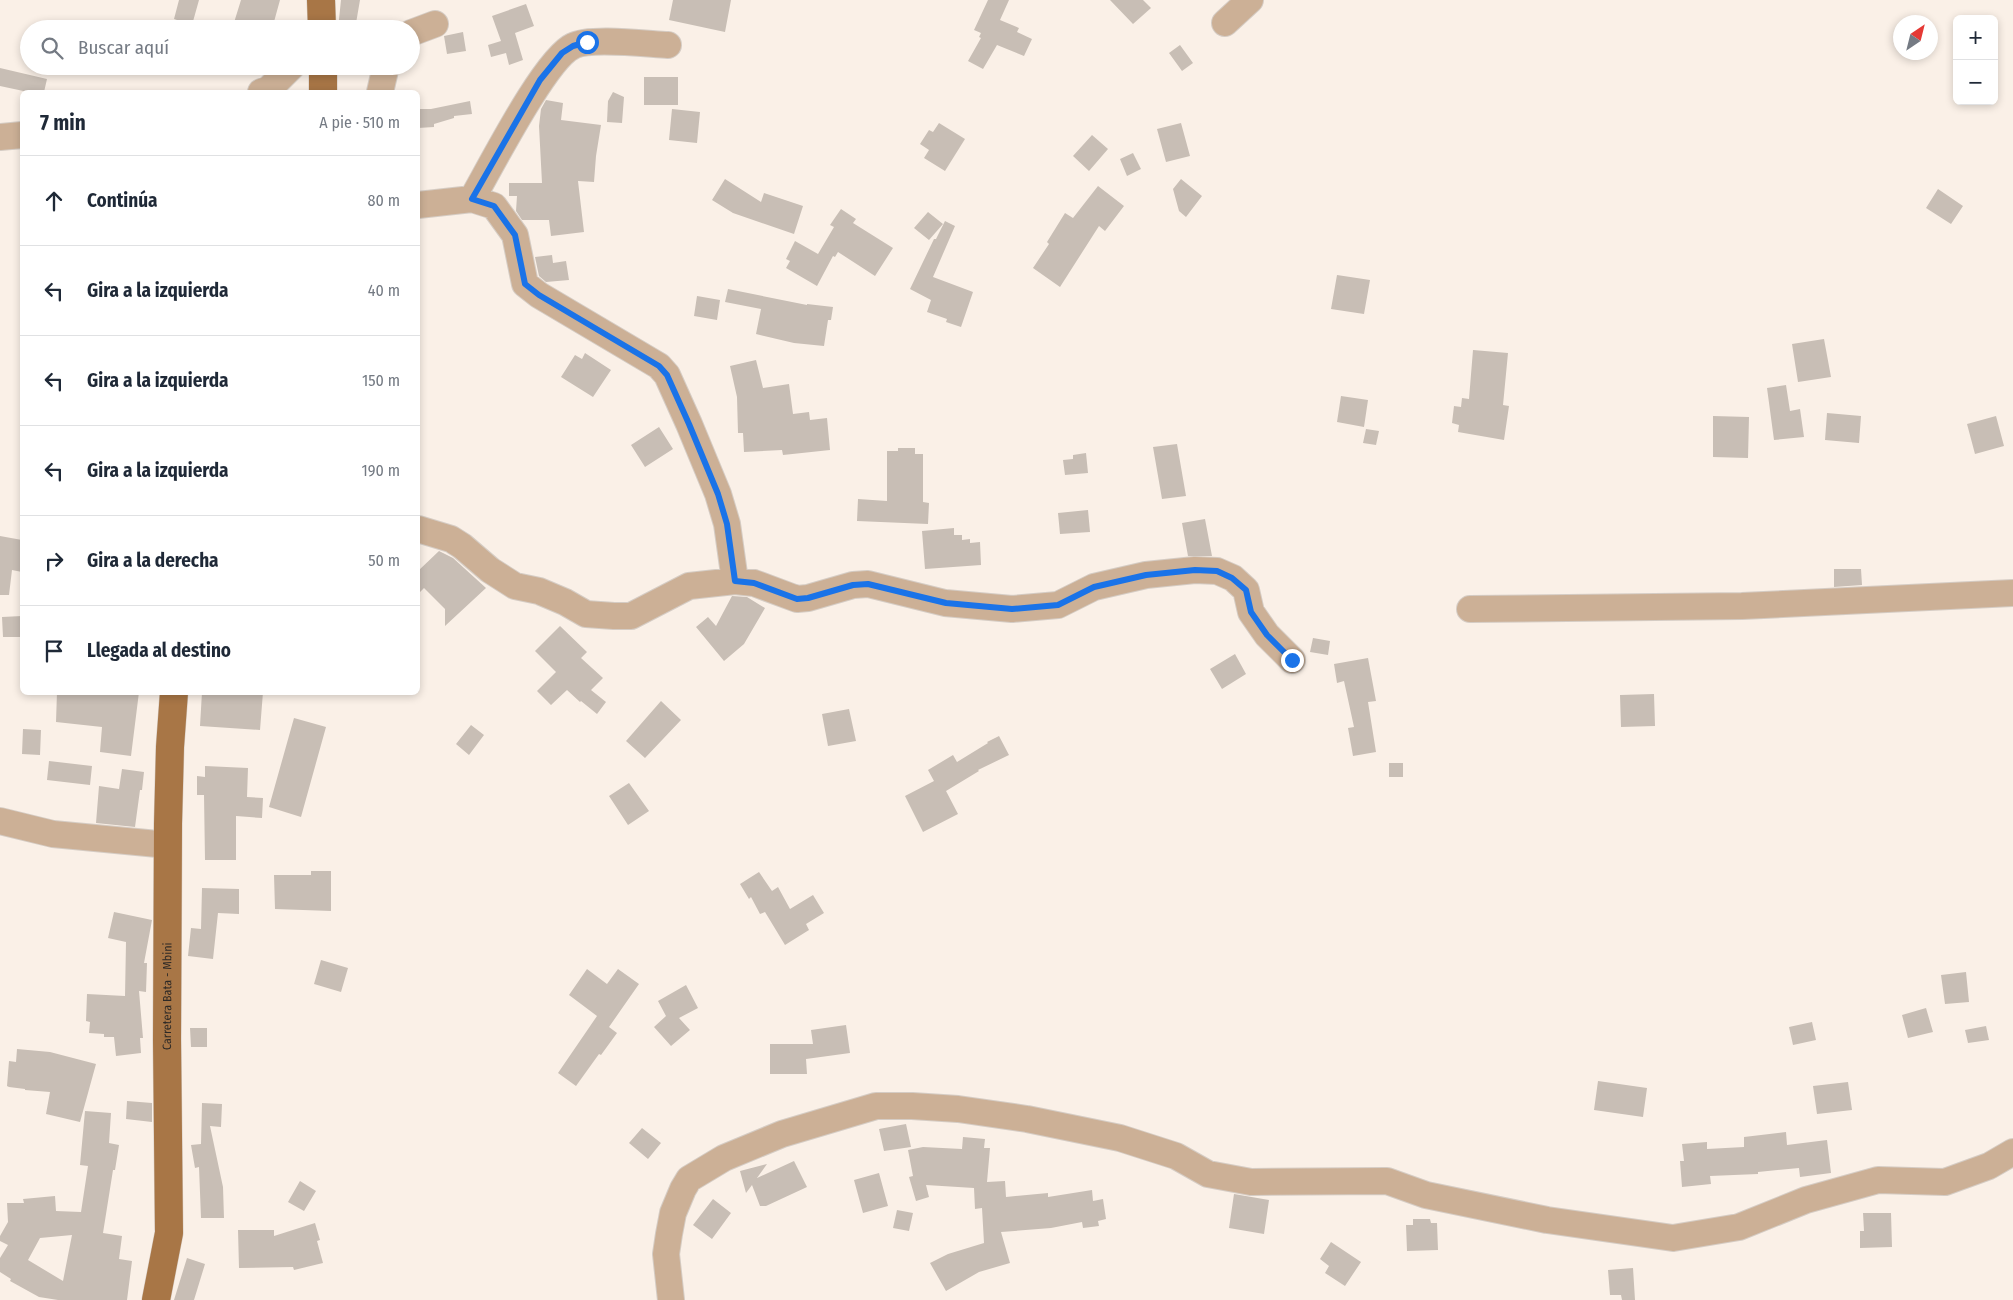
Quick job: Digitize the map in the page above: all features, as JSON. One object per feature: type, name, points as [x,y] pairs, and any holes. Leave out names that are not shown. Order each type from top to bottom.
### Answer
[{"type":"main road","points":[[321,0],[322,20]]},
{"type":"main road","points":[[323,75],[323,90]]},
{"type":"main road","name":"Carretera Bata - Mbini","points":[[156,1300],[170,1224],[167,1040],[168,845],[170,747],[174,695]]},
{"type":"street","points":[[1225,23],[1250,0]]},
{"type":"street","points":[[472,199],[540,80],[562,53],[573,46],[587,42],[668,45]]},
{"type":"street","points":[[266,90],[283,75]]},
{"type":"street","points":[[380,90],[384,75]]},
{"type":"street","points":[[0,137],[20,135]]},
{"type":"street","points":[[420,205],[472,199],[494,206],[515,235],[525,284],[539,295],[659,366],[667,375],[718,494],[727,524],[735,581]]},
{"type":"street","points":[[420,530],[457,542],[490,570],[515,586],[539,591],[565,602],[586,614],[631,616],[690,586],[735,581],[754,583],[797,599],[808,598],[853,585],[868,584],[946,603],[1012,609],[1058,605],[1094,587],[1146,575],[1195,570],[1217,571],[1232,578],[1246,590],[1251,612],[1267,635],[1292,660]]},
{"type":"street","points":[[1470,610],[1742,606],[2013,592]]},
{"type":"street","points":[[0,820],[53,834],[168,845]]},
{"type":"street","points":[[671,1300],[666,1254],[673,1213],[682,1189],[689,1179],[724,1158],[782,1134],[876,1106],[958,1109],[1027,1119],[1120,1138],[1176,1156],[1208,1174],[1251,1182],[1387,1181],[1426,1195],[1548,1220],[1673,1238],[1739,1227],[1806,1200],[1878,1180],[1944,1182],[1989,1166],[2013,1152]]},
{"type":"building","points":[[179,0],[199,0],[193,20],[174,19]]},
{"type":"building","points":[[241,0],[280,0],[274,20],[235,20]]},
{"type":"building","points":[[341,0],[360,0],[357,20],[339,20]]},
{"type":"building","points":[[673,0],[731,0],[725,32],[669,20]]},
{"type":"building","points":[[988,0],[1009,0],[1000,20],[1019,28],[1017,32],[1032,39],[1024,56],[997,45],[983,69],[968,61],[981,38],[979,37],[981,33],[974,30]]},
{"type":"building","points":[[1110,0],[1143,0],[1151,8],[1133,24]]},
{"type":"building","points":[[526,4],[534,26],[515,33],[523,60],[509,65],[506,53],[491,57],[488,45],[501,41],[492,16]]},
{"type":"building","points":[[463,32],[466,51],[447,54],[444,36]]},
{"type":"building","points":[[1180,45],[1193,63],[1182,71],[1169,53]]},
{"type":"building","points":[[0,68],[20,73],[20,75],[47,79],[44,90],[20,90],[0,86]]},
{"type":"building","points":[[644,77],[678,77],[678,105],[644,105]]},
{"type":"building","points":[[613,92],[624,97],[622,123],[607,122],[608,101]]},
{"type":"building","points":[[546,100],[563,103],[561,120],[601,125],[594,182],[578,181],[584,232],[551,236],[549,220],[522,220],[516,211],[517,196],[509,196],[509,183],[542,183],[539,126],[541,109]]},
{"type":"building","points":[[470,101],[472,114],[454,116],[454,118],[434,124],[434,127],[420,128],[420,109],[431,109]]},
{"type":"building","points":[[672,109],[700,112],[697,143],[669,140]]},
{"type":"building","points":[[939,123],[965,139],[945,171],[924,158],[929,150],[920,144],[929,130],[933,132]]},
{"type":"building","points":[[1181,123],[1190,156],[1166,162],[1157,129]]},
{"type":"building","points":[[1092,135],[1108,149],[1089,171],[1073,156]]},
{"type":"building","points":[[1133,153],[1141,169],[1127,176],[1120,159]]},
{"type":"building","points":[[725,179],[761,202],[764,193],[803,206],[794,234],[733,213],[712,200]]},
{"type":"building","points":[[1181,179],[1202,196],[1186,217],[1179,211],[1173,189]]},
{"type":"building","points":[[1098,186],[1124,206],[1105,231],[1099,226],[1060,287],[1033,268],[1049,244],[1047,242],[1065,213],[1073,218]]},
{"type":"building","points":[[1938,189],[1963,206],[1951,224],[1926,208]]},
{"type":"building","points":[[841,209],[856,219],[853,223],[893,248],[875,276],[838,252],[835,257],[833,256],[817,286],[786,268],[790,261],[786,259],[795,241],[818,254],[834,227],[830,225]]},
{"type":"building","points":[[928,212],[943,224],[929,240],[914,228]]},
{"type":"building","points":[[945,221],[955,226],[933,277],[973,292],[961,327],[946,322],[947,319],[927,312],[931,300],[910,289],[934,239],[936,239]]},
{"type":"building","points":[[552,255],[553,263],[566,261],[569,280],[546,282],[539,276],[535,257]]},
{"type":"building","points":[[1337,275],[1370,280],[1364,314],[1331,309]]},
{"type":"building","points":[[728,289],[807,305],[833,307],[831,320],[828,320],[824,346],[794,343],[756,334],[761,309],[725,302]]},
{"type":"building","points":[[697,296],[720,300],[717,320],[694,316]]},
{"type":"building","points":[[1824,339],[1831,377],[1798,382],[1792,344]]},
{"type":"building","points":[[1473,350],[1508,353],[1503,405],[1509,406],[1504,440],[1458,432],[1459,425],[1452,423],[1454,406],[1461,407],[1462,398],[1469,399]]},
{"type":"building","points":[[585,353],[611,370],[593,397],[561,377],[575,355],[582,359]]},
{"type":"building","points":[[756,360],[763,388],[789,384],[793,414],[809,412],[810,420],[827,418],[830,450],[783,455],[782,450],[744,452],[743,433],[738,433],[737,397],[730,366]]},
{"type":"building","points":[[1786,385],[1790,411],[1800,409],[1804,437],[1774,440],[1767,388]]},
{"type":"building","points":[[1341,396],[1368,400],[1364,427],[1337,422]]},
{"type":"building","points":[[1827,413],[1861,416],[1859,443],[1825,440]]},
{"type":"building","points":[[1713,416],[1749,417],[1748,458],[1713,457]]},
{"type":"building","points":[[1996,416],[2004,446],[1975,454],[1967,424]]},
{"type":"building","points":[[659,427],[673,449],[645,467],[631,445]]},
{"type":"building","points":[[1366,429],[1379,431],[1376,445],[1363,443]]},
{"type":"building","points":[[1177,444],[1186,496],[1162,499],[1153,447]]},
{"type":"building","points":[[898,448],[915,448],[915,454],[923,454],[923,502],[929,503],[928,524],[857,521],[858,499],[887,501],[887,451],[898,451]]},
{"type":"building","points":[[1086,453],[1088,473],[1065,475],[1063,460],[1073,459],[1073,455]]},
{"type":"building","points":[[1088,510],[1090,532],[1060,534],[1058,513]]},
{"type":"building","points":[[1205,519],[1212,556],[1188,556],[1182,523]]},
{"type":"building","points":[[954,528],[954,535],[962,535],[962,540],[970,539],[970,543],[980,542],[981,565],[925,569],[922,531]]},
{"type":"building","points":[[0,536],[20,540],[20,572],[12,570],[9,595],[0,595]]},
{"type":"building","points":[[439,551],[453,558],[486,588],[445,626],[445,609],[424,588],[420,592],[420,569]]},
{"type":"building","points":[[1834,569],[1861,569],[1862,585],[1834,587]]},
{"type":"building","points":[[732,596],[747,597],[765,608],[744,644],[724,661],[696,627],[708,617],[716,626]]},
{"type":"building","points":[[20,616],[20,637],[3,637],[2,617]]},
{"type":"building","points":[[560,626],[587,652],[581,658],[603,678],[591,690],[606,702],[597,714],[567,690],[551,705],[537,691],[556,672],[535,651]]},
{"type":"building","points":[[1313,638],[1330,641],[1328,655],[1310,652]]},
{"type":"building","points":[[1235,654],[1246,674],[1222,689],[1210,669]]},
{"type":"building","points":[[1368,658],[1376,701],[1368,702],[1376,752],[1353,756],[1348,728],[1354,727],[1344,681],[1337,683],[1334,664]]},
{"type":"building","points":[[1654,694],[1655,726],[1621,727],[1620,695]]},
{"type":"building","points":[[57,695],[139,695],[131,756],[100,752],[102,727],[56,722]]},
{"type":"building","points":[[202,695],[263,695],[260,730],[200,726]]},
{"type":"building","points":[[661,701],[681,720],[645,758],[626,741]]},
{"type":"building","points":[[849,709],[856,741],[828,746],[822,714]]},
{"type":"building","points":[[294,718],[326,727],[301,817],[269,807]]},
{"type":"building","points":[[471,725],[484,735],[469,755],[456,744]]},
{"type":"building","points":[[23,729],[41,730],[40,755],[22,754]]},
{"type":"building","points":[[999,736],[1009,755],[978,770],[946,791],[958,814],[923,832],[905,796],[934,781],[928,770],[953,755],[957,762]]},
{"type":"building","points":[[49,761],[92,766],[90,785],[47,780]]},
{"type":"building","points":[[1389,763],[1403,763],[1403,777],[1389,777]]},
{"type":"building","points":[[205,766],[248,768],[247,797],[263,798],[262,818],[236,816],[236,860],[205,860],[204,795],[197,795],[197,776],[205,777]]},
{"type":"building","points":[[122,769],[144,772],[135,827],[96,823],[99,786],[119,789]]},
{"type":"building","points":[[629,783],[649,811],[628,825],[609,796]]},
{"type":"building","points":[[311,871],[331,871],[331,911],[275,909],[274,875],[311,875]]},
{"type":"building","points":[[759,872],[772,891],[778,887],[790,909],[813,895],[824,913],[806,924],[809,930],[785,945],[765,912],[760,914],[751,897],[749,899],[740,884]]},
{"type":"building","points":[[202,888],[239,889],[239,914],[218,913],[213,959],[188,956],[191,928],[201,929]]},
{"type":"building","points":[[114,912],[152,920],[144,963],[147,963],[146,992],[139,991],[143,1038],[140,1038],[141,1053],[116,1056],[114,1037],[104,1037],[104,1034],[89,1033],[90,1022],[86,1021],[87,994],[125,996],[126,942],[108,938]]},
{"type":"building","points":[[321,960],[348,968],[341,992],[314,984]]},
{"type":"building","points":[[587,969],[607,984],[618,969],[639,984],[609,1027],[617,1033],[576,1086],[558,1073],[597,1016],[569,995]]},
{"type":"building","points":[[1966,972],[1969,1002],[1945,1004],[1941,975]]},
{"type":"building","points":[[686,985],[698,1008],[679,1018],[690,1030],[671,1046],[654,1027],[666,1016],[658,1001]]},
{"type":"building","points":[[1926,1008],[1933,1032],[1908,1038],[1902,1015]]},
{"type":"building","points":[[1812,1022],[1816,1040],[1793,1045],[1789,1027]]},
{"type":"building","points":[[846,1025],[850,1053],[806,1059],[807,1074],[770,1074],[770,1044],[813,1044],[811,1030]]},
{"type":"building","points":[[1986,1026],[1989,1040],[1968,1043],[1965,1030]]},
{"type":"building","points":[[190,1028],[207,1028],[207,1047],[191,1047]]},
{"type":"building","points":[[17,1049],[50,1052],[96,1064],[80,1122],[46,1114],[50,1092],[7,1086],[9,1061],[16,1062]]},
{"type":"building","points":[[1598,1081],[1647,1088],[1643,1117],[1594,1110]]},
{"type":"building","points":[[1848,1082],[1852,1110],[1817,1114],[1813,1086]]},
{"type":"building","points":[[127,1101],[152,1103],[152,1122],[126,1119]]},
{"type":"building","points":[[202,1103],[222,1104],[221,1127],[210,1126],[223,1187],[224,1218],[201,1218],[199,1167],[195,1168],[191,1145],[201,1144]]},
{"type":"building","points":[[85,1111],[111,1113],[109,1143],[119,1145],[103,1233],[122,1236],[119,1259],[132,1261],[127,1300],[58,1300],[39,1297],[10,1281],[11,1279],[0,1272],[0,1258],[8,1245],[0,1241],[0,1236],[8,1222],[7,1203],[24,1203],[23,1199],[55,1196],[56,1211],[81,1212],[88,1166],[80,1165]],"holes":[[[72,1235],[63,1281],[28,1260],[40,1238]]]},
{"type":"building","points":[[906,1124],[911,1147],[884,1151],[879,1129]]},
{"type":"building","points":[[642,1128],[661,1143],[648,1159],[629,1143]]},
{"type":"building","points":[[1786,1132],[1787,1145],[1827,1140],[1831,1173],[1800,1177],[1799,1168],[1758,1172],[1758,1174],[1710,1176],[1711,1184],[1682,1187],[1680,1161],[1684,1161],[1682,1144],[1707,1142],[1707,1149],[1744,1147],[1744,1137]]},
{"type":"building","points":[[963,1137],[985,1139],[984,1148],[990,1148],[987,1182],[1005,1181],[1006,1197],[1048,1193],[1048,1197],[1092,1190],[1093,1201],[1103,1199],[1106,1219],[1098,1221],[1099,1226],[1083,1228],[1082,1222],[1051,1228],[1001,1232],[1010,1263],[979,1272],[946,1291],[930,1263],[948,1254],[984,1243],[982,1208],[975,1209],[974,1188],[926,1185],[929,1197],[916,1201],[909,1177],[913,1176],[908,1150],[923,1147],[962,1149]]},
{"type":"building","points":[[794,1161],[807,1187],[766,1206],[760,1206],[752,1185],[746,1193],[740,1171],[767,1164],[757,1178]]},
{"type":"building","points":[[879,1173],[888,1206],[863,1213],[854,1180]]},
{"type":"building","points":[[300,1181],[316,1191],[304,1211],[288,1202]]},
{"type":"building","points":[[1234,1194],[1269,1200],[1264,1234],[1229,1228]]},
{"type":"building","points":[[713,1199],[731,1213],[712,1239],[693,1225]]},
{"type":"building","points":[[897,1210],[913,1213],[909,1231],[893,1228]]},
{"type":"building","points":[[1863,1213],[1891,1213],[1892,1247],[1860,1248],[1860,1231],[1864,1231]]},
{"type":"building","points":[[1413,1219],[1430,1219],[1431,1223],[1437,1223],[1438,1250],[1407,1251],[1406,1225],[1413,1225]]},
{"type":"building","points":[[315,1223],[320,1240],[317,1241],[323,1263],[294,1270],[293,1267],[239,1268],[238,1230],[274,1230],[274,1236]]},
{"type":"building","points":[[1331,1242],[1361,1262],[1345,1286],[1325,1273],[1329,1266],[1320,1259]]},
{"type":"building","points":[[187,1258],[205,1264],[194,1300],[174,1300]]},
{"type":"building","points":[[1633,1268],[1635,1300],[1622,1300],[1621,1295],[1610,1295],[1608,1270]]},
{"type":"route","points":[[587,42],[573,46],[562,53],[540,80],[472,199],[494,206],[515,235],[525,284],[539,295],[659,366],[667,375],[718,494],[727,524],[735,581],[768,587],[797,599],[808,598],[853,585],[868,584],[885,587],[906,595],[946,603],[1012,609],[1058,605],[1094,587],[1146,575],[1195,570],[1217,571],[1232,578],[1246,590],[1251,612],[1267,635],[1292,660]]}]
